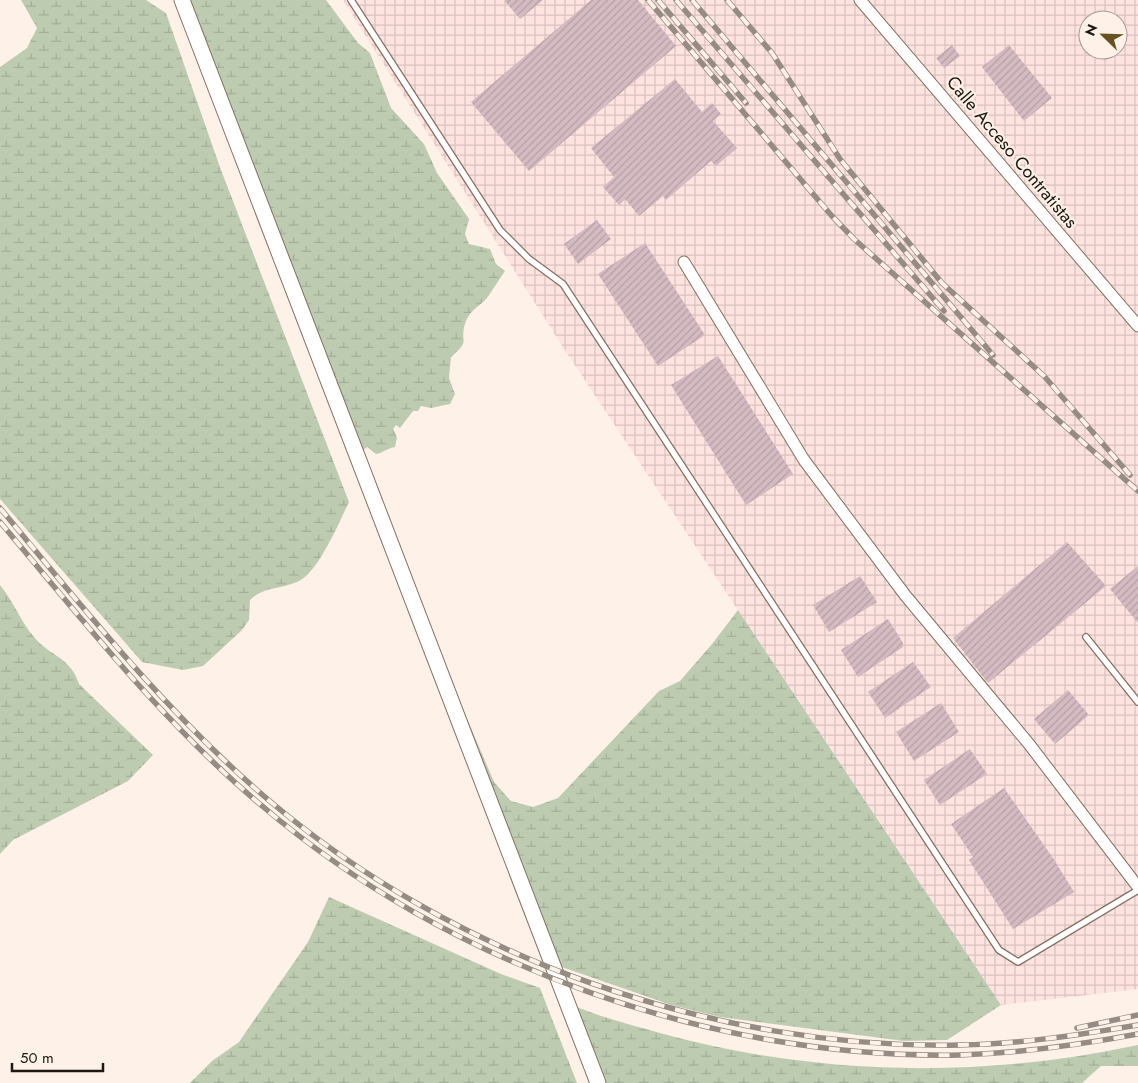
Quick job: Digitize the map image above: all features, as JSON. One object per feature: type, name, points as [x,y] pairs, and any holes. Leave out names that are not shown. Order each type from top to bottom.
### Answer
[{"type":"main road","points":[[182,0],[598,1083]]},
{"type":"street","name":"Calle Acceso Contratistas","points":[[863,1],[1138,326]]},
{"type":"street","points":[[684,262],[804,460],[905,595],[1029,744],[1138,889]]},
{"type":"lane","points":[[351,0],[500,230],[529,259],[563,284],[999,950],[1018,962],[1138,889]]},
{"type":"lane","points":[[1086,637],[1138,702]]},
{"type":"shaded area","points":[[343,0],[1138,0],[1138,989],[1001,1005],[566,352]]},
{"type":"green space","points":[[21,0],[146,0],[166,13],[221,170],[349,502],[313,569],[297,582],[266,590],[250,600],[249,620],[242,630],[203,666],[183,670],[142,662],[0,499],[0,67],[27,48],[37,28]]},
{"type":"green space","points":[[185,0],[326,0],[358,43],[370,53],[391,108],[424,144],[437,173],[469,219],[465,234],[469,244],[490,249],[496,264],[505,271],[487,298],[469,315],[465,324],[463,344],[451,357],[449,378],[455,394],[450,404],[431,408],[421,406],[418,411],[413,411],[400,428],[396,425],[393,429],[397,437],[395,447],[376,454],[367,447],[360,453]]},
{"type":"green space","points":[[0,585],[34,637],[46,649],[65,662],[71,668],[79,684],[153,755],[128,781],[13,840],[0,854]]},
{"type":"green space","points":[[738,610],[1001,1005],[947,1040],[904,1041],[720,1017],[671,1005],[556,965],[440,655],[494,782],[511,801],[533,807],[558,798],[659,691],[680,681]]},
{"type":"green space","points":[[329,897],[501,974],[540,988],[577,1083],[190,1083],[212,1061],[239,1042],[308,942]]},
{"type":"green space","points":[[570,1004],[592,1013],[660,1033],[719,1047],[778,1058],[838,1065],[898,1068],[1019,1064],[1079,1056],[1138,1045],[1138,1066],[1101,1066],[1082,1083],[602,1083]]},
{"type":"building","points":[[504,0],[543,0],[520,19]]},
{"type":"building","points":[[591,0],[638,0],[676,46],[529,171],[471,102]]},
{"type":"building","points":[[952,45],[960,56],[944,68],[936,58]]},
{"type":"building","points":[[1009,45],[1052,98],[1024,121],[982,67]]},
{"type":"building","points":[[675,79],[702,112],[712,103],[721,114],[713,121],[737,148],[716,166],[711,161],[666,200],[663,196],[639,216],[625,199],[619,205],[603,187],[614,177],[591,148]]},
{"type":"building","points":[[597,220],[611,239],[578,264],[564,244]]},
{"type":"building","points":[[645,243],[705,335],[658,366],[598,274]]},
{"type":"building","points":[[718,356],[793,474],[746,505],[671,385]]},
{"type":"building","points":[[1067,542],[1106,586],[988,683],[953,638]]},
{"type":"building","points":[[1138,566],[1138,623],[1110,589]]},
{"type":"building","points":[[860,576],[877,602],[829,632],[813,605]]},
{"type":"building","points":[[888,619],[903,643],[903,647],[858,677],[841,650]]},
{"type":"building","points":[[913,662],[931,687],[885,718],[868,692]]},
{"type":"building","points":[[1068,690],[1089,715],[1055,744],[1034,719]]},
{"type":"building","points":[[941,703],[959,732],[914,761],[896,732]]},
{"type":"building","points":[[970,749],[987,774],[940,805],[924,780]]},
{"type":"building","points":[[1004,788],[1053,858],[1074,892],[1013,929],[969,860],[973,857],[951,824]]},
{"type":"railway","points":[[648,0],[831,215],[854,239],[1138,491]]},
{"type":"railway","points":[[658,0],[746,103]]},
{"type":"railway","points":[[676,0],[944,311]]},
{"type":"railway","points":[[692,0],[993,355]]},
{"type":"railway","points":[[727,0],[772,53],[840,159],[942,283],[1044,376],[1130,475]]},
{"type":"railway","points":[[0,508],[127,659],[160,695],[265,797],[338,854],[418,904],[502,947],[590,983],[681,1011],[774,1031],[867,1042],[960,1045],[1027,1041],[1138,1025]]},
{"type":"railway","points":[[0,522],[93,633],[157,705],[190,740],[261,805],[335,862],[415,912],[499,956],[588,992],[680,1020],[773,1041],[867,1052],[960,1055],[1049,1048],[1138,1034]]},
{"type":"railway","points":[[1077,1028],[1138,1015]]}]
